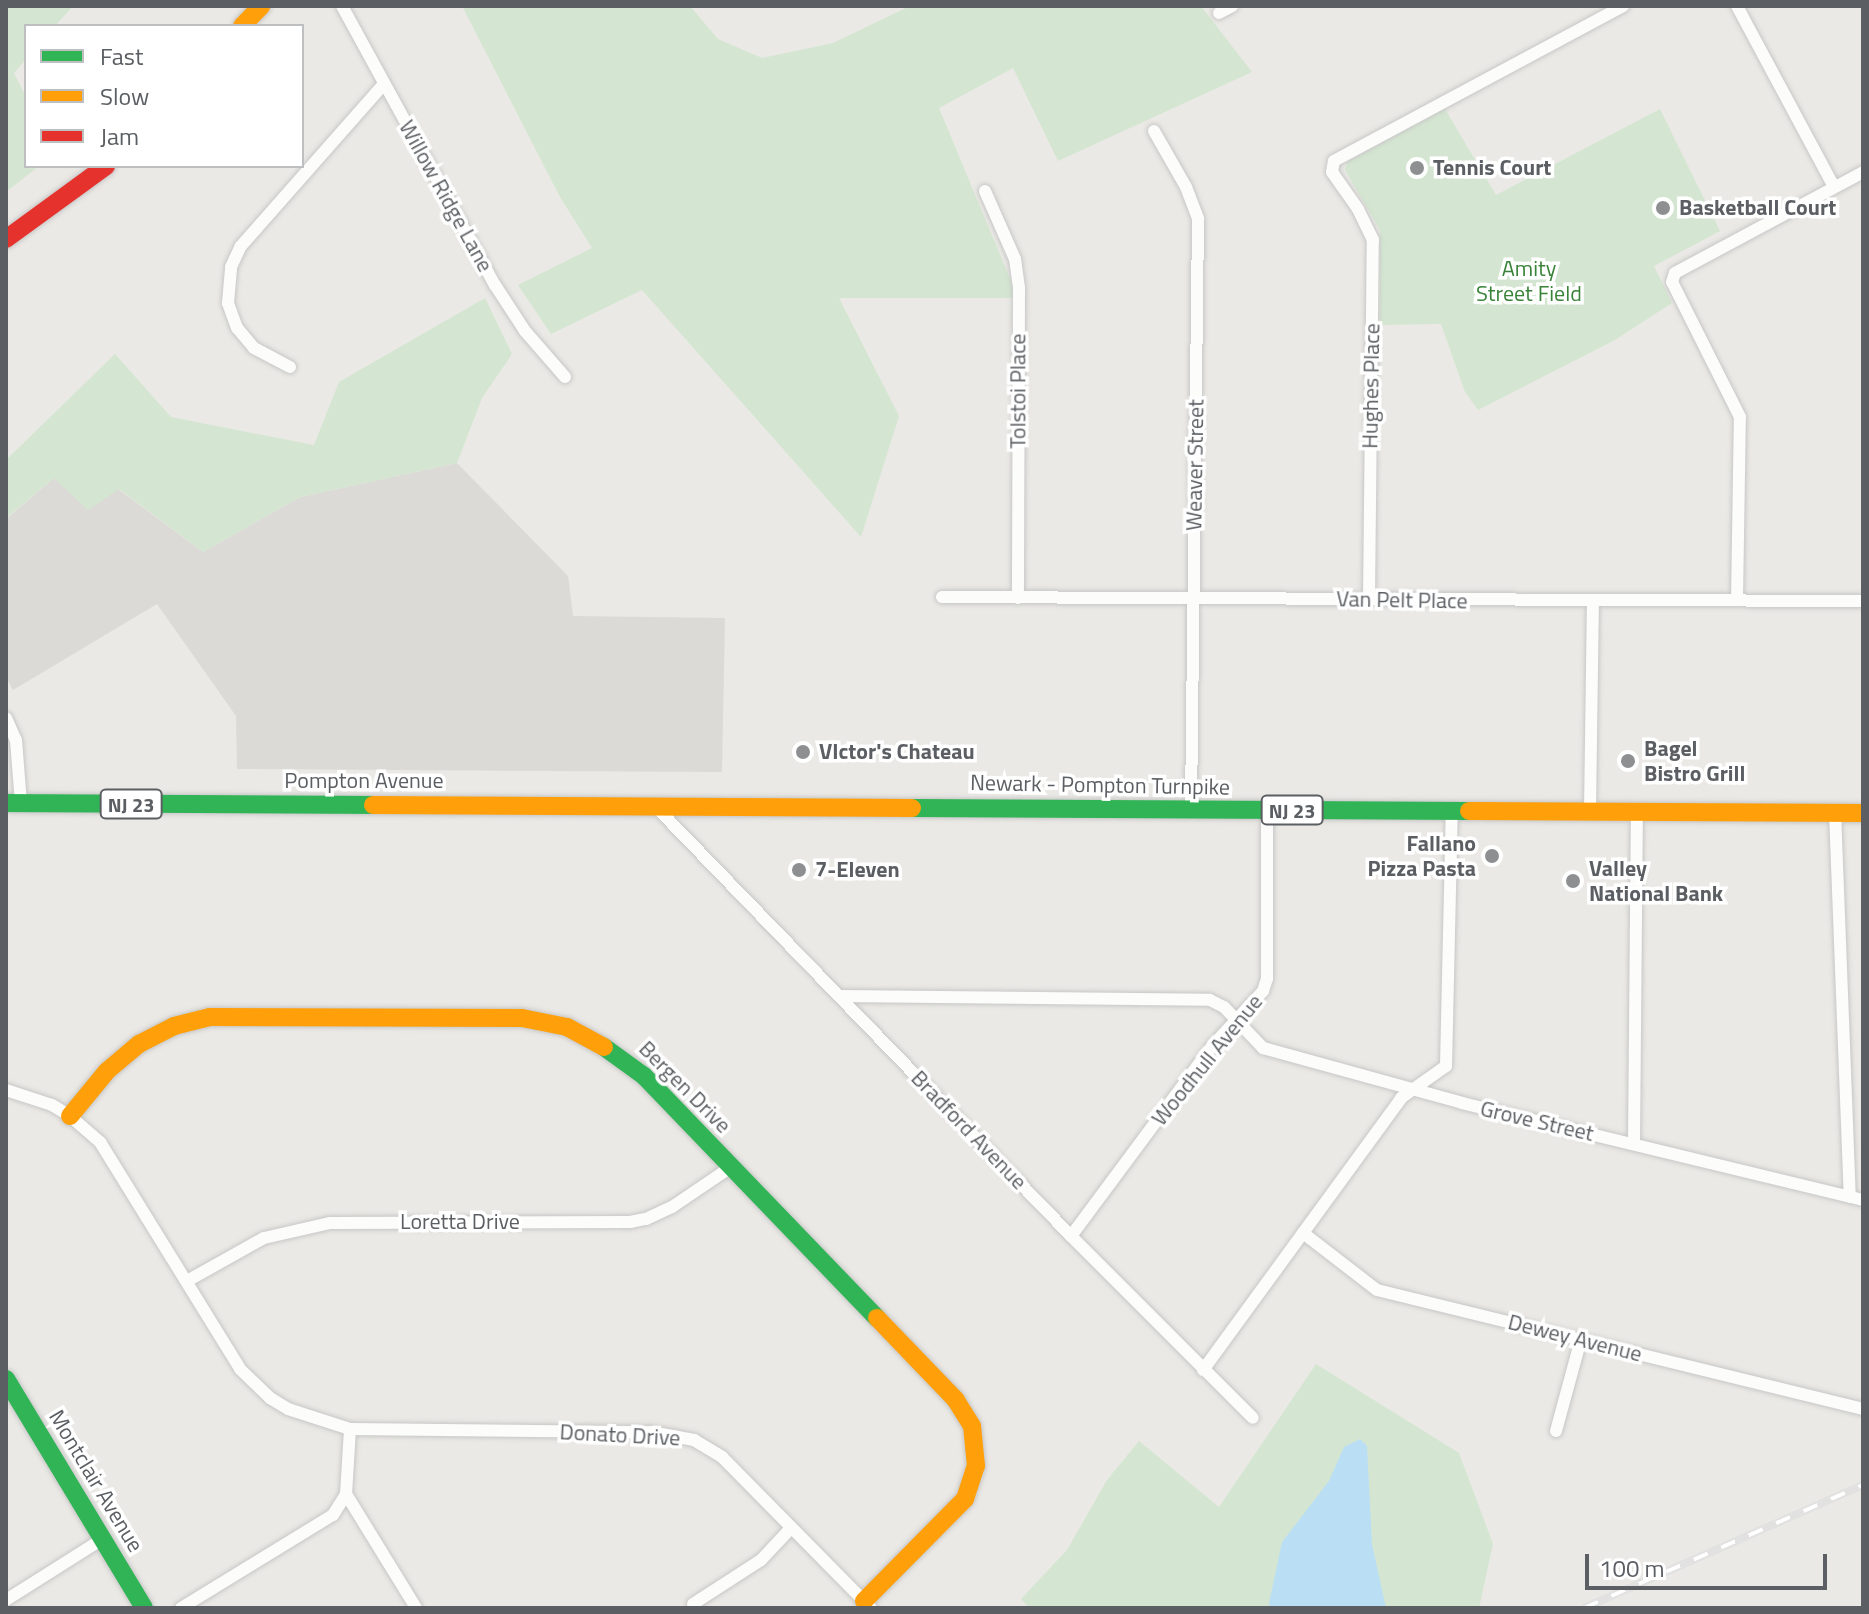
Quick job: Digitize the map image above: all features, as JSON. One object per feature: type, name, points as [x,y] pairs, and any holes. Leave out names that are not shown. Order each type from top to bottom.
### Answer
[{"type":"main road","points":[[244,24],[261,6]]},
{"type":"main road","points":[[6,239],[103,168]]},
{"type":"main road","name":"Pompton Avenue","points":[[14,803],[722,807]]},
{"type":"main road","name":"Newark - Pompton Turnpike","points":[[722,807],[1863,813]]},
{"type":"main road","name":"Bergen Drive","points":[[70,1116],[107,1071],[139,1044],[174,1026],[210,1017],[522,1018],[567,1027],[619,1055],[644,1076],[956,1400],[972,1426],[976,1466],[965,1499],[867,1605]]},
{"type":"main road","name":"Montclair Avenue","points":[[6,1379],[144,1608]]},
{"type":"street","name":"Willow Ridge Lane","points":[[342,6],[495,285],[525,331],[565,377]]},
{"type":"street","points":[[1219,13],[1232,6]]},
{"type":"street","name":"Hughes Place","points":[[1369,600],[1373,240],[1332,167],[1338,157],[1623,6]]},
{"type":"street","points":[[1737,6],[1834,187]]},
{"type":"street","points":[[290,367],[254,348],[237,328],[228,303],[231,267],[241,246],[384,84]]},
{"type":"street","name":"Weaver Street","points":[[1154,131],[1186,187],[1198,219],[1191,809]]},
{"type":"street","points":[[1737,600],[1740,417],[1672,282],[1675,273],[1863,172]]},
{"type":"street","name":"Tolstoi Place","points":[[985,191],[1015,259],[1019,288],[1018,598]]},
{"type":"street","name":"Van Pelt Place","points":[[942,597],[1863,601]]},
{"type":"street","points":[[1590,811],[1593,602]]},
{"type":"street","points":[[6,718],[16,740],[14,803]]},
{"type":"street","name":"Bradford Avenue","points":[[656,807],[1071,1236],[1253,1418]]},
{"type":"street","name":"Woodhull Avenue","points":[[1071,1236],[1213,1045],[1263,991],[1267,979],[1267,810]]},
{"type":"street","points":[[1203,1370],[1410,1089],[1446,1066],[1449,1056],[1452,811]]},
{"type":"street","points":[[1634,1144],[1637,812]]},
{"type":"street","points":[[1835,812],[1856,1199]]},
{"type":"street","name":"Grove Street","points":[[840,996],[1196,998],[1224,1007],[1263,1048],[1410,1089],[1856,1199]]},
{"type":"street","name":"Donato Drive","points":[[6,1090],[33,1097],[70,1116],[112,1158],[227,1351],[253,1384],[288,1409],[350,1429],[674,1435],[694,1440],[722,1457],[867,1605]]},
{"type":"street","name":"Loretta Drive","points":[[187,1281],[264,1238],[330,1223],[630,1222],[646,1219],[672,1207],[731,1167]]},
{"type":"street","name":"Dewey Avenue","points":[[1303,1233],[1377,1290],[1863,1409]]},
{"type":"street","points":[[1556,1431],[1581,1339]]},
{"type":"street","points":[[181,1608],[333,1515],[346,1494],[350,1429]]},
{"type":"street","points":[[346,1494],[416,1608]]},
{"type":"street","points":[[693,1604],[761,1560],[791,1528]]},
{"type":"street","points":[[6,1600],[104,1538]]},
{"type":"shaded area","points":[[457,463],[568,576],[573,616],[725,618],[722,772],[237,769],[236,716],[157,604],[13,690],[6,677],[6,519],[54,478],[118,489],[203,552],[300,497]]},
{"type":"green space","points":[[6,6],[73,6],[57,24],[24,24],[24,61],[14,73],[24,93],[24,168],[36,168],[6,192]]},
{"type":"green space","points":[[462,6],[690,6],[718,39],[762,58],[833,43],[910,6],[1201,6],[1252,72],[1058,161],[1013,68],[939,108],[1018,298],[839,298],[899,416],[861,537],[642,290],[551,334],[518,285],[592,248],[560,197]]},
{"type":"green space","name":"Amity Street Field","points":[[1445,109],[1496,195],[1660,109],[1720,231],[1654,266],[1672,303],[1615,340],[1478,410],[1465,392],[1441,324],[1380,325],[1380,230],[1345,170],[1348,161]]},
{"type":"green space","points":[[485,298],[512,354],[482,398],[457,463],[300,497],[203,552],[119,489],[88,510],[54,478],[6,518],[6,460],[115,354],[171,417],[314,445],[339,382]]},
{"type":"green space","points":[[1316,1364],[1459,1453],[1493,1544],[1479,1608],[1029,1608],[1021,1599],[1067,1550],[1107,1480],[1139,1441],[1219,1507]]},
{"type":"water","points":[[1360,1439],[1367,1446],[1372,1544],[1386,1608],[1271,1608],[1269,1603],[1282,1542],[1329,1481],[1344,1447]]},
{"type":"railway","points":[[1584,1608],[1863,1485]]},
{"type":"traffic: fast","points":[[6,803],[373,805]]},
{"type":"traffic: fast","points":[[912,808],[1469,811]]},
{"type":"traffic: fast","points":[[604,1047],[644,1076],[877,1318]]},
{"type":"traffic: fast","points":[[6,1379],[144,1608]]},
{"type":"traffic: slow","points":[[244,24],[261,6]]},
{"type":"traffic: slow","points":[[373,805],[912,808]]},
{"type":"traffic: slow","points":[[1469,811],[1863,813]]},
{"type":"traffic: slow","points":[[70,1116],[107,1071],[139,1044],[174,1026],[210,1017],[522,1018],[567,1027],[604,1047]]},
{"type":"traffic: slow","points":[[864,1601],[965,1499],[976,1466],[972,1426],[956,1400],[877,1318]]},
{"type":"traffic: jam","points":[[6,239],[103,168]]},
{"type":"place","name":"Tennis Court","points":[[1417,168]]},
{"type":"place","name":"Basketball Court","points":[[1663,208]]},
{"type":"place","name":"VIctor's Chateau","points":[[803,752]]},
{"type":"place","name":"Bagel Bistro Grill","points":[[1628,761]]},
{"type":"place","name":"Fallano Pizza Pasta","points":[[1492,856]]},
{"type":"place","name":"7-Eleven","points":[[799,870]]},
{"type":"place","name":"Valley National Bank","points":[[1573,881]]}]
